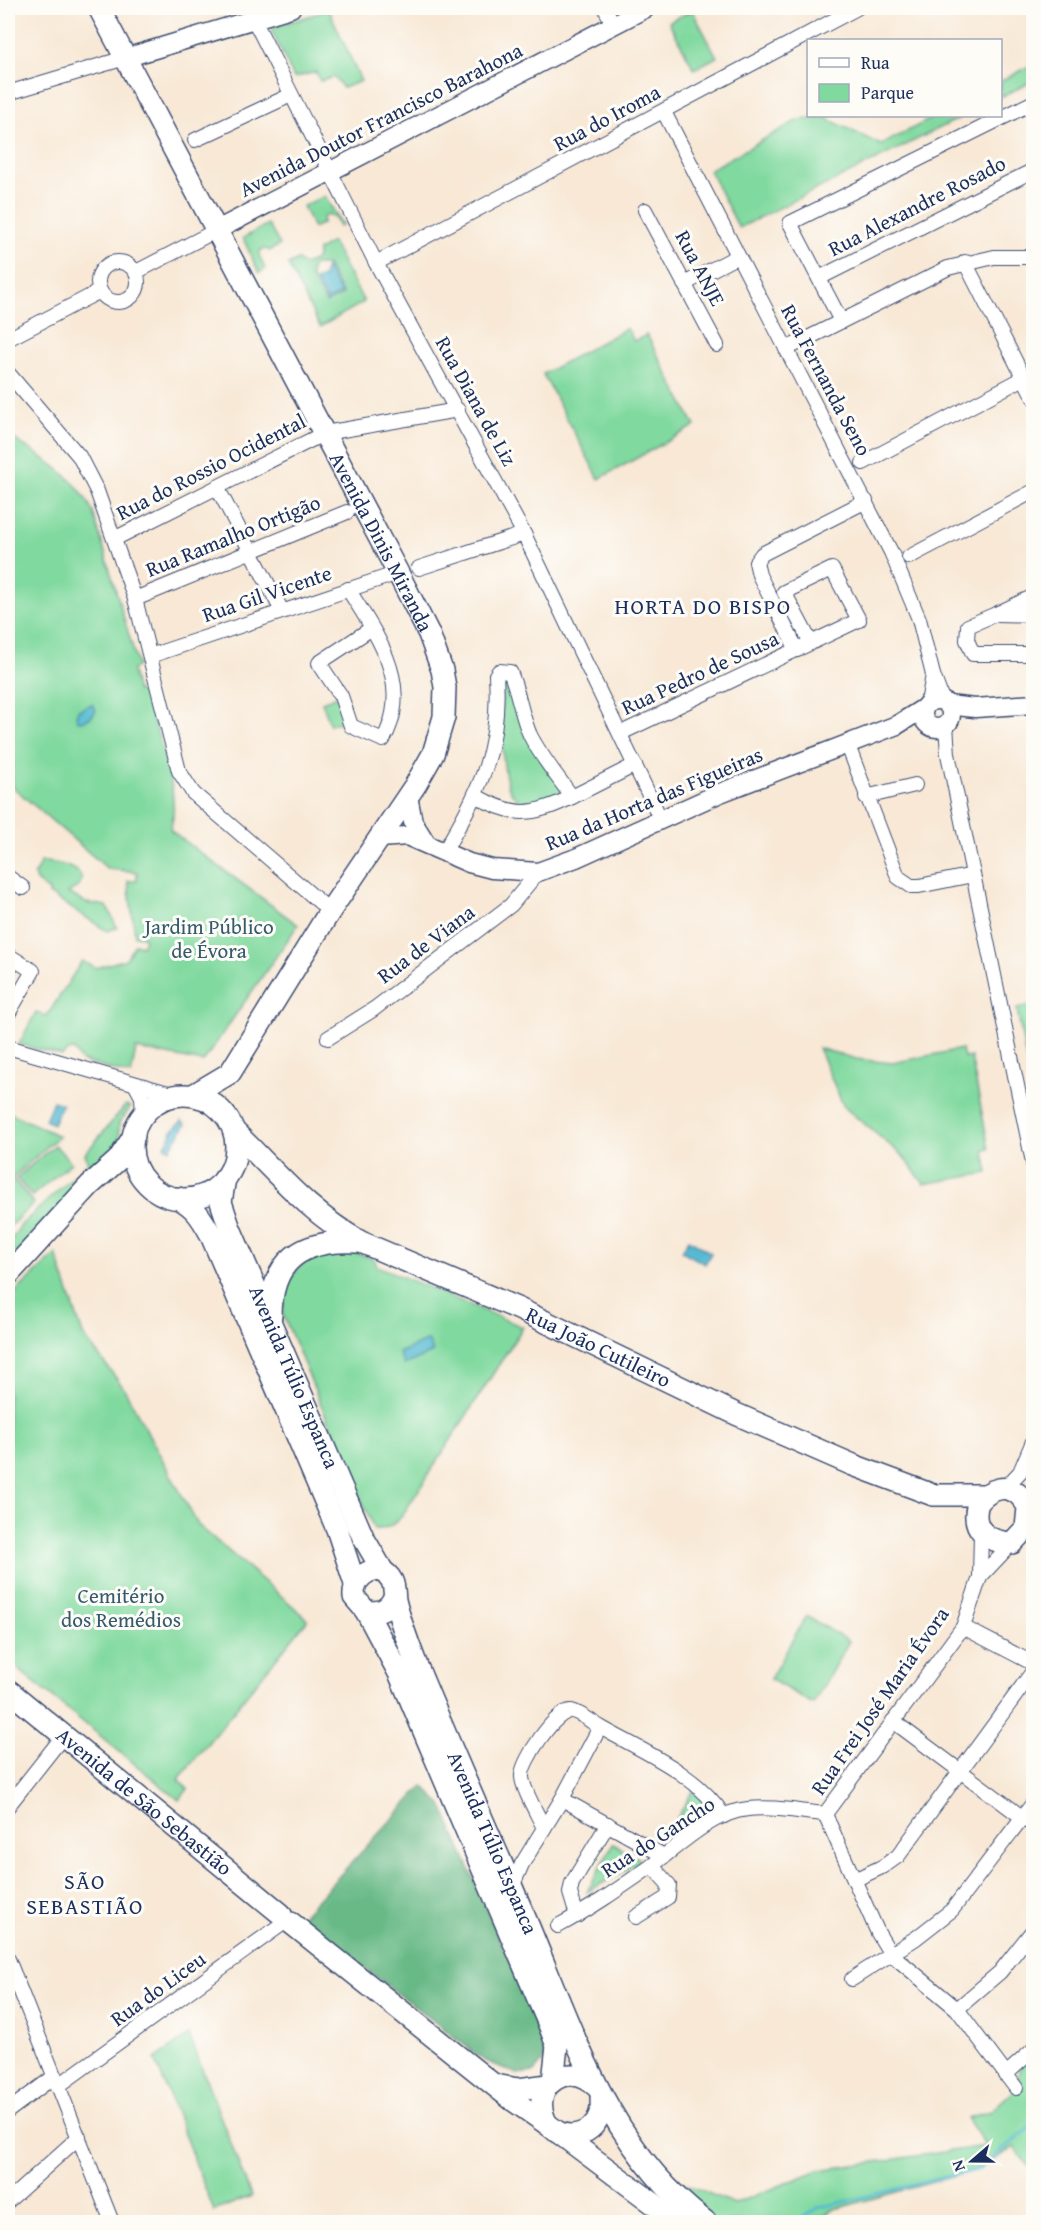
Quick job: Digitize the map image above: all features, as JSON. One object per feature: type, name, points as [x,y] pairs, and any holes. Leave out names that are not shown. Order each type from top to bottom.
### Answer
[{"type":"main road","name":"Avenida Dinis Miranda","points":[[99,8],[398,573],[435,650],[445,687],[441,732],[427,767],[330,911],[230,1073],[229,1123]]},
{"type":"main road","name":"Avenida Dinis Miranda","points":[[184,1095],[230,1073]]},
{"type":"main road","points":[[8,1275],[90,1185],[118,1160],[134,1136],[143,1115],[158,1102],[184,1095],[210,1102],[229,1123],[236,1152],[228,1174],[205,1194],[178,1198],[153,1188],[144,1179],[133,1151],[134,1136]]},
{"type":"main road","name":"Rua João Cutileiro","points":[[229,1123],[277,1176],[321,1217],[361,1242],[519,1309],[746,1419],[853,1465],[933,1495],[978,1528],[989,1540],[1021,1539]]},
{"type":"main road","name":"Rua João Cutileiro","points":[[228,1174],[249,1167],[277,1176]]},
{"type":"main road","name":"Avenida Túlio Espanca","points":[[228,1174],[221,1192],[224,1210],[363,1537],[384,1573],[394,1584],[394,1597],[417,1666],[599,2092],[656,2174],[706,2223]]},
{"type":"main road","points":[[90,1185],[112,1178],[144,1179]]},
{"type":"main road","name":"Avenida Túlio Espanca","points":[[178,1198],[191,1205],[200,1215],[210,1233],[337,1529],[355,1584],[354,1597],[366,1611],[399,1673],[550,2027],[557,2046],[551,2083],[542,2098],[541,2107],[552,2128]]},
{"type":"main road","points":[[271,1323],[273,1288],[280,1271],[293,1256],[313,1245],[327,1242],[361,1242]]},
{"type":"main road","name":"Rua João Cutileiro","points":[[933,1495],[1014,1500]]},
{"type":"main road","points":[[978,1528],[978,1503],[1014,1500],[1026,1528],[1021,1539]]},
{"type":"main road","points":[[355,1584],[364,1573],[377,1570],[384,1573]]},
{"type":"main road","points":[[366,1611],[380,1611],[392,1603],[394,1597]]},
{"type":"main road","name":"Avenida de São Sebastião","points":[[8,1690],[284,1920],[552,2128]]},
{"type":"main road","points":[[495,2085],[518,2089],[551,2083],[571,2074],[589,2080],[599,2092],[600,2118],[594,2126],[576,2136],[552,2128]]},
{"type":"main road","points":[[552,2128],[678,2223]]},
{"type":"street","points":[[8,93],[125,58],[251,13],[291,8]]},
{"type":"street","points":[[605,8],[613,24]]},
{"type":"street","name":"Avenida Doutor Francisco Barahona","points":[[136,272],[646,8]]},
{"type":"street","name":"Rua do Iroma","points":[[376,263],[857,8]]},
{"type":"street","name":"Rua Diana de Liz","points":[[251,13],[376,263],[524,534],[660,818]]},
{"type":"street","points":[[195,140],[291,95]]},
{"type":"street","points":[[841,321],[790,223],[1034,102]]},
{"type":"street","name":"Rua Fernanda Seno","points":[[664,112],[866,501],[910,594],[924,636],[933,675],[937,715],[948,754],[1034,1167]]},
{"type":"street","name":"Rua Alexandre Rosado","points":[[819,278],[1034,171]]},
{"type":"street","name":"Rua ANJE","points":[[645,210],[717,345]]},
{"type":"street","points":[[684,284],[738,256]]},
{"type":"street","points":[[786,350],[933,275],[965,262],[994,257],[1034,257]]},
{"type":"street","points":[[121,262],[136,272],[138,286],[127,301],[109,300],[100,291],[98,278],[109,264],[121,262]]},
{"type":"street","points":[[965,262],[1034,398]]},
{"type":"street","points":[[8,339],[100,291]]},
{"type":"street","points":[[8,372],[79,456],[97,491],[116,538],[135,599],[179,771],[193,793],[330,911]]},
{"type":"street","points":[[863,463],[1024,378]]},
{"type":"street","name":"Rua do Rossio Ocidental","points":[[116,538],[325,433],[458,410]]},
{"type":"street","points":[[217,487],[282,611]]},
{"type":"street","points":[[909,557],[1034,491]]},
{"type":"street","points":[[797,650],[759,574],[756,562],[762,554],[866,501]]},
{"type":"street","name":"Rua Ramalho Ortigão","points":[[135,599],[252,553],[347,512]]},
{"type":"street","points":[[419,568],[524,534]]},
{"type":"street","name":"Rua Pedro de Sousa","points":[[621,733],[797,650],[859,620],[832,569],[784,592],[811,643]]},
{"type":"street","name":"Rua Gil Vicente","points":[[150,656],[398,573]]},
{"type":"street","points":[[348,590],[372,628],[396,686],[392,725],[383,740],[354,730],[341,696],[319,663],[372,628]]},
{"type":"street","points":[[1034,596],[968,626],[967,640],[973,654],[1034,654]]},
{"type":"street","points":[[996,614],[1034,615]]},
{"type":"street","points":[[444,852],[476,796],[491,748],[496,717],[496,675],[499,671],[510,672],[524,719],[539,752],[572,797]]},
{"type":"street","name":"Rua da Horta das Figueiras","points":[[386,829],[426,843],[480,867],[506,872],[538,872],[576,858],[660,818],[897,725],[975,708],[1034,704]]},
{"type":"street","points":[[847,743],[898,877],[904,882],[918,886],[973,875]]},
{"type":"street","points":[[476,796],[511,813],[540,811],[636,765]]},
{"type":"street","points":[[866,797],[915,785]]},
{"type":"street","points":[[408,796],[413,822],[426,843]]},
{"type":"street","name":"Rua de Viana","points":[[328,1038],[374,1010],[511,905],[538,872]]},
{"type":"street","points":[[8,877],[23,888]]},
{"type":"street","points":[[8,955],[33,971],[9,1007]]},
{"type":"street","points":[[8,1047],[135,1084],[184,1095]]},
{"type":"street","points":[[135,1084],[142,1097],[143,1115]]},
{"type":"street","points":[[1014,1500],[1020,1472],[1034,1438]]},
{"type":"street","points":[[1014,1500],[1020,1472]]},
{"type":"street","name":"Rua Frei José Maria Évora","points":[[825,1814],[963,1627],[980,1577],[978,1528]]},
{"type":"street","name":"Rua Frei José Maria Évora","points":[[980,1577],[1021,1539]]},
{"type":"street","points":[[963,1627],[1034,1664]]},
{"type":"street","points":[[854,1880],[884,1866],[898,1856],[1034,1670]]},
{"type":"street","points":[[544,1828],[522,1777],[524,1766],[554,1719],[562,1712],[572,1711],[671,1767],[699,1787],[724,1816]]},
{"type":"street","points":[[893,1721],[1028,1821]]},
{"type":"street","points":[[512,1887],[522,1864],[562,1799],[600,1727]]},
{"type":"street","points":[[8,1806],[64,1735]]},
{"type":"street","points":[[562,1799],[664,1856]]},
{"type":"street","points":[[852,1979],[916,1938],[952,1910],[1002,1845],[1028,1821],[1034,1802]]},
{"type":"street","name":"Rua do Gancho","points":[[558,1926],[577,1916],[724,1816],[747,1809],[825,1814]]},
{"type":"street","points":[[825,1814],[878,1933],[890,1953],[957,2009],[1016,2088]]},
{"type":"street","points":[[577,1916],[570,1893],[572,1883],[608,1824]]},
{"type":"street","points":[[500,1858],[509,1867],[522,1864]]},
{"type":"street","points":[[636,1917],[668,1897],[669,1886],[652,1866]]},
{"type":"street","name":"Rua do Liceu","points":[[8,2111],[57,2081],[284,1920]]},
{"type":"street","points":[[957,2009],[1000,1971],[1034,1929]]},
{"type":"street","points":[[8,1959],[112,2223]]},
{"type":"street","points":[[1005,2075],[1034,2049]]},
{"type":"street","points":[[8,2200],[79,2137]]},
{"type":"green space","points":[[329,10],[361,81],[343,88],[334,77],[320,81],[316,72],[294,78],[272,32],[273,27]]},
{"type":"green space","points":[[692,10],[717,57],[694,69],[669,22]]},
{"type":"green space","points":[[1033,51],[1033,81],[1002,96],[1002,80],[1030,66]]},
{"type":"green space","points":[[934,117],[962,117],[739,228],[709,170],[798,120],[826,118],[881,145]]},
{"type":"green space","points":[[325,196],[342,225],[339,227],[335,218],[328,214],[323,217],[323,223],[313,228],[303,206]]},
{"type":"green space","points":[[268,224],[280,245],[269,251],[261,250],[259,255],[265,269],[259,273],[243,238]]},
{"type":"green space","points":[[332,242],[364,302],[320,327],[288,265],[298,260],[304,265],[316,260],[318,250]],"holes":[[[315,265],[327,265],[343,295],[326,303],[311,277],[311,268]]]},
{"type":"green space","points":[[627,328],[634,341],[647,335],[695,426],[599,479],[543,374]]},
{"type":"green space","name":"Jardim Público de Évora","points":[[8,435],[68,477],[86,499],[93,512],[138,666],[132,670],[136,690],[145,695],[167,763],[173,799],[170,830],[298,925],[203,1062],[136,1049],[131,1075],[81,1061],[74,1050],[62,1056],[19,1044],[36,1012],[47,1016],[82,961],[96,968],[126,959],[135,944],[142,946],[145,939],[142,935],[135,936],[128,881],[137,881],[137,872],[108,869],[8,783]]},
{"type":"green space","points":[[501,675],[509,680],[562,787],[557,800],[538,805],[526,804],[515,798],[511,792],[507,783],[503,753]]},
{"type":"green space","points":[[337,696],[346,720],[330,725],[322,702]]},
{"type":"green space","points":[[41,862],[68,866],[79,873],[80,884],[68,893],[86,903],[107,906],[117,928],[107,931],[49,894],[49,891],[36,881],[34,875]]},
{"type":"green space","points":[[1034,1004],[1033,1096],[1017,1009]]},
{"type":"green space","points":[[818,1048],[856,1059],[892,1063],[962,1049],[964,1058],[971,1057],[989,1149],[984,1151],[988,1173],[924,1184],[903,1156],[844,1107]]},
{"type":"green space","points":[[126,1105],[131,1107],[119,1123],[120,1144],[8,1264],[8,1244],[22,1224],[88,1163],[85,1154]]},
{"type":"green space","points":[[8,1112],[59,1136],[12,1178],[34,1203],[8,1228]]},
{"type":"green space","points":[[55,1145],[71,1163],[32,1196],[16,1178]]},
{"type":"green space","points":[[353,1252],[374,1259],[377,1266],[523,1327],[402,1516],[383,1529],[374,1529],[283,1315],[284,1298],[288,1285],[301,1265],[323,1255]]},
{"type":"green space","name":"Cemitério dos Remédios","points":[[56,1254],[83,1335],[123,1387],[198,1525],[308,1619],[178,1780],[188,1789],[179,1800],[8,1661],[8,1299]]},
{"type":"green space","points":[[806,1616],[849,1641],[813,1704],[770,1679]]},
{"type":"green space","points":[[423,1786],[442,1805],[544,2042],[544,2060],[534,2072],[517,2074],[484,2060],[300,1918]]},
{"type":"green space","points":[[693,1791],[706,1799],[711,1809],[665,1839]]},
{"type":"green space","points":[[613,1844],[639,1858],[640,1862],[587,1892]]},
{"type":"green space","points":[[189,2035],[251,2196],[214,2211],[155,2059]]},
{"type":"green space","points":[[1033,2054],[1033,2172],[1014,2147],[980,2169],[831,2210],[819,2222],[714,2222],[662,2174],[734,2204],[819,2170],[986,2146],[967,2118],[991,2111],[1016,2088],[1020,2065]]},
{"type":"water","points":[[326,267],[341,294],[327,301],[315,280],[323,277]]},
{"type":"water","points":[[92,704],[96,710],[93,715],[86,720],[77,720],[78,710]]},
{"type":"water","points":[[53,1101],[62,1104],[53,1124],[45,1120]]},
{"type":"water","points":[[182,1121],[186,1124],[170,1149],[165,1146],[171,1132]]},
{"type":"water","points":[[689,1239],[711,1253],[705,1264],[682,1251]]},
{"type":"water","points":[[428,1340],[433,1352],[404,1365],[399,1353]]},
{"type":"waterway","points":[[797,2222],[818,2208],[980,2169],[1034,2124]]},
{"type":"district","name":"HORTA DO BISPO","points":[[703,606]]},
{"type":"district","name":"SÃO SEBASTIÃO","points":[[85,1894]]}]
